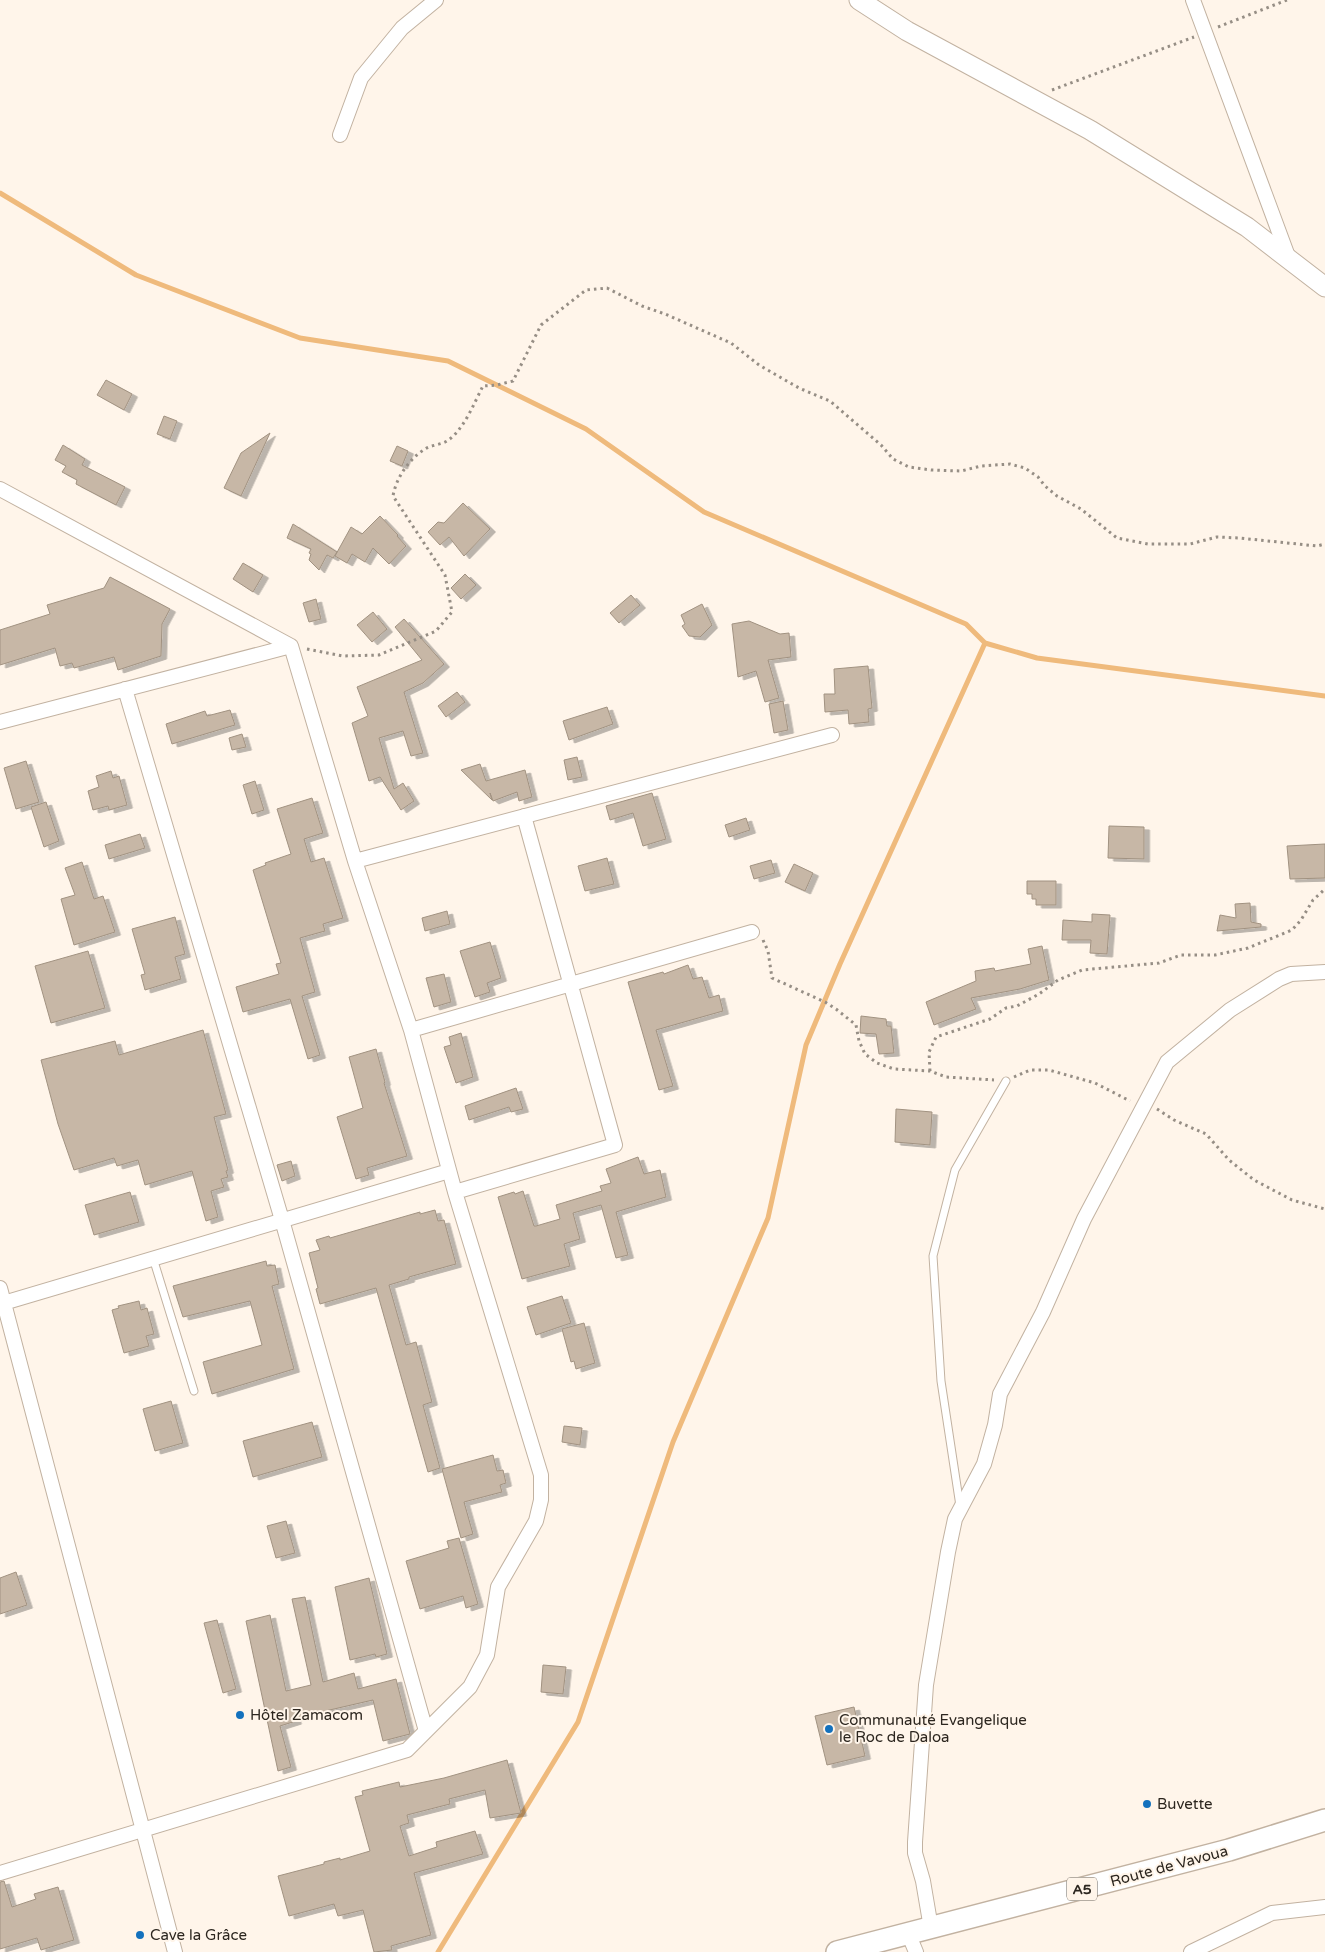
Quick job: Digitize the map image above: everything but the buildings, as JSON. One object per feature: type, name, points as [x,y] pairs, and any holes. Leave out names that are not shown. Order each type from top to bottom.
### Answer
[{"type":"main road","name":"Route de Vavoua","points":[[838,1952],[912,1942],[931,1928],[1229,1850],[1325,1820]]},
{"type":"street","points":[[340,134],[361,78],[402,28],[436,0]]},
{"type":"street","points":[[859,0],[907,31],[1090,130],[1247,227],[1325,287]]},
{"type":"street","points":[[1192,0],[1289,260]]},
{"type":"street","points":[[0,489],[291,646],[354,860],[411,1030],[455,1192],[541,1475],[541,1500],[536,1521],[498,1587],[487,1654],[470,1687],[407,1750],[0,1872]]},
{"type":"street","points":[[0,722],[291,646]]},
{"type":"street","points":[[125,689],[282,1220],[426,1731]]},
{"type":"street","points":[[354,860],[832,735]]},
{"type":"street","points":[[455,1192],[615,1145],[524,816]]},
{"type":"street","points":[[411,1030],[570,986],[752,932]]},
{"type":"street","points":[[931,1928],[915,1842],[926,1685],[948,1552],[956,1519],[984,1464],[1000,1394],[1043,1312],[1084,1219],[1167,1062],[1230,1010],[1279,979],[1291,974],[1325,972]]},
{"type":"street","points":[[2,1304],[449,1171]]},
{"type":"street","points":[[0,1288],[2,1304],[175,1952]]},
{"type":"street","points":[[1191,1952],[1272,1913],[1325,1907]]},
{"type":"lane","points":[[961,1509],[940,1381],[933,1256],[955,1170],[1006,1081]]},
{"type":"lane","points":[[153,1258],[194,1390]]},
{"type":"path","points":[[1030,98],[1181,43],[1204,32],[1287,0]]},
{"type":"path","points":[[291,646],[343,656],[380,655],[436,630],[452,612],[445,575],[393,496],[395,483],[409,463],[425,449],[447,441],[459,428],[483,386],[513,381],[542,325],[586,290],[607,288],[642,306],[731,343],[759,365],[799,388],[830,402],[881,445],[893,459],[909,467],[961,471],[981,466],[1010,464],[1025,468],[1038,477],[1044,486],[1057,496],[1081,509],[1117,538],[1148,544],[1190,544],[1217,537],[1317,546],[1325,544]]},
{"type":"path","points":[[930,1071],[929,1052],[936,1037],[990,1019],[1006,1008],[1017,1006],[1039,994],[1058,980],[1082,970],[1159,963],[1181,955],[1215,955],[1248,948],[1292,930],[1301,920],[1313,900],[1324,889]]},
{"type":"path","points":[[752,932],[764,940],[768,951],[772,978],[824,1002],[836,1009],[849,1022],[856,1025],[859,1041],[865,1054],[877,1063],[894,1068],[930,1071],[946,1077],[1006,1081],[1030,1070],[1048,1070],[1095,1083],[1111,1090],[1128,1101],[1146,1102],[1174,1120],[1206,1134],[1229,1160],[1254,1180],[1292,1200],[1325,1209]]},
{"type":"waterway","points":[[0,193],[136,275],[300,338],[448,361],[586,429],[704,512],[966,624],[985,643],[1037,658],[1325,696]]},
{"type":"waterway","points":[[438,1952],[578,1722],[673,1442],[768,1218],[806,1045],[840,964],[985,643]]},
{"type":"place","name":"Hôtel Zamacom","points":[[240,1715]]},
{"type":"place","name":"Communauté Evangelique le Roc de Daloa","points":[[829,1729]]},
{"type":"place","name":"Buvette","points":[[1147,1804]]},
{"type":"place","name":"Cave la Grâce","points":[[140,1935]]}]
